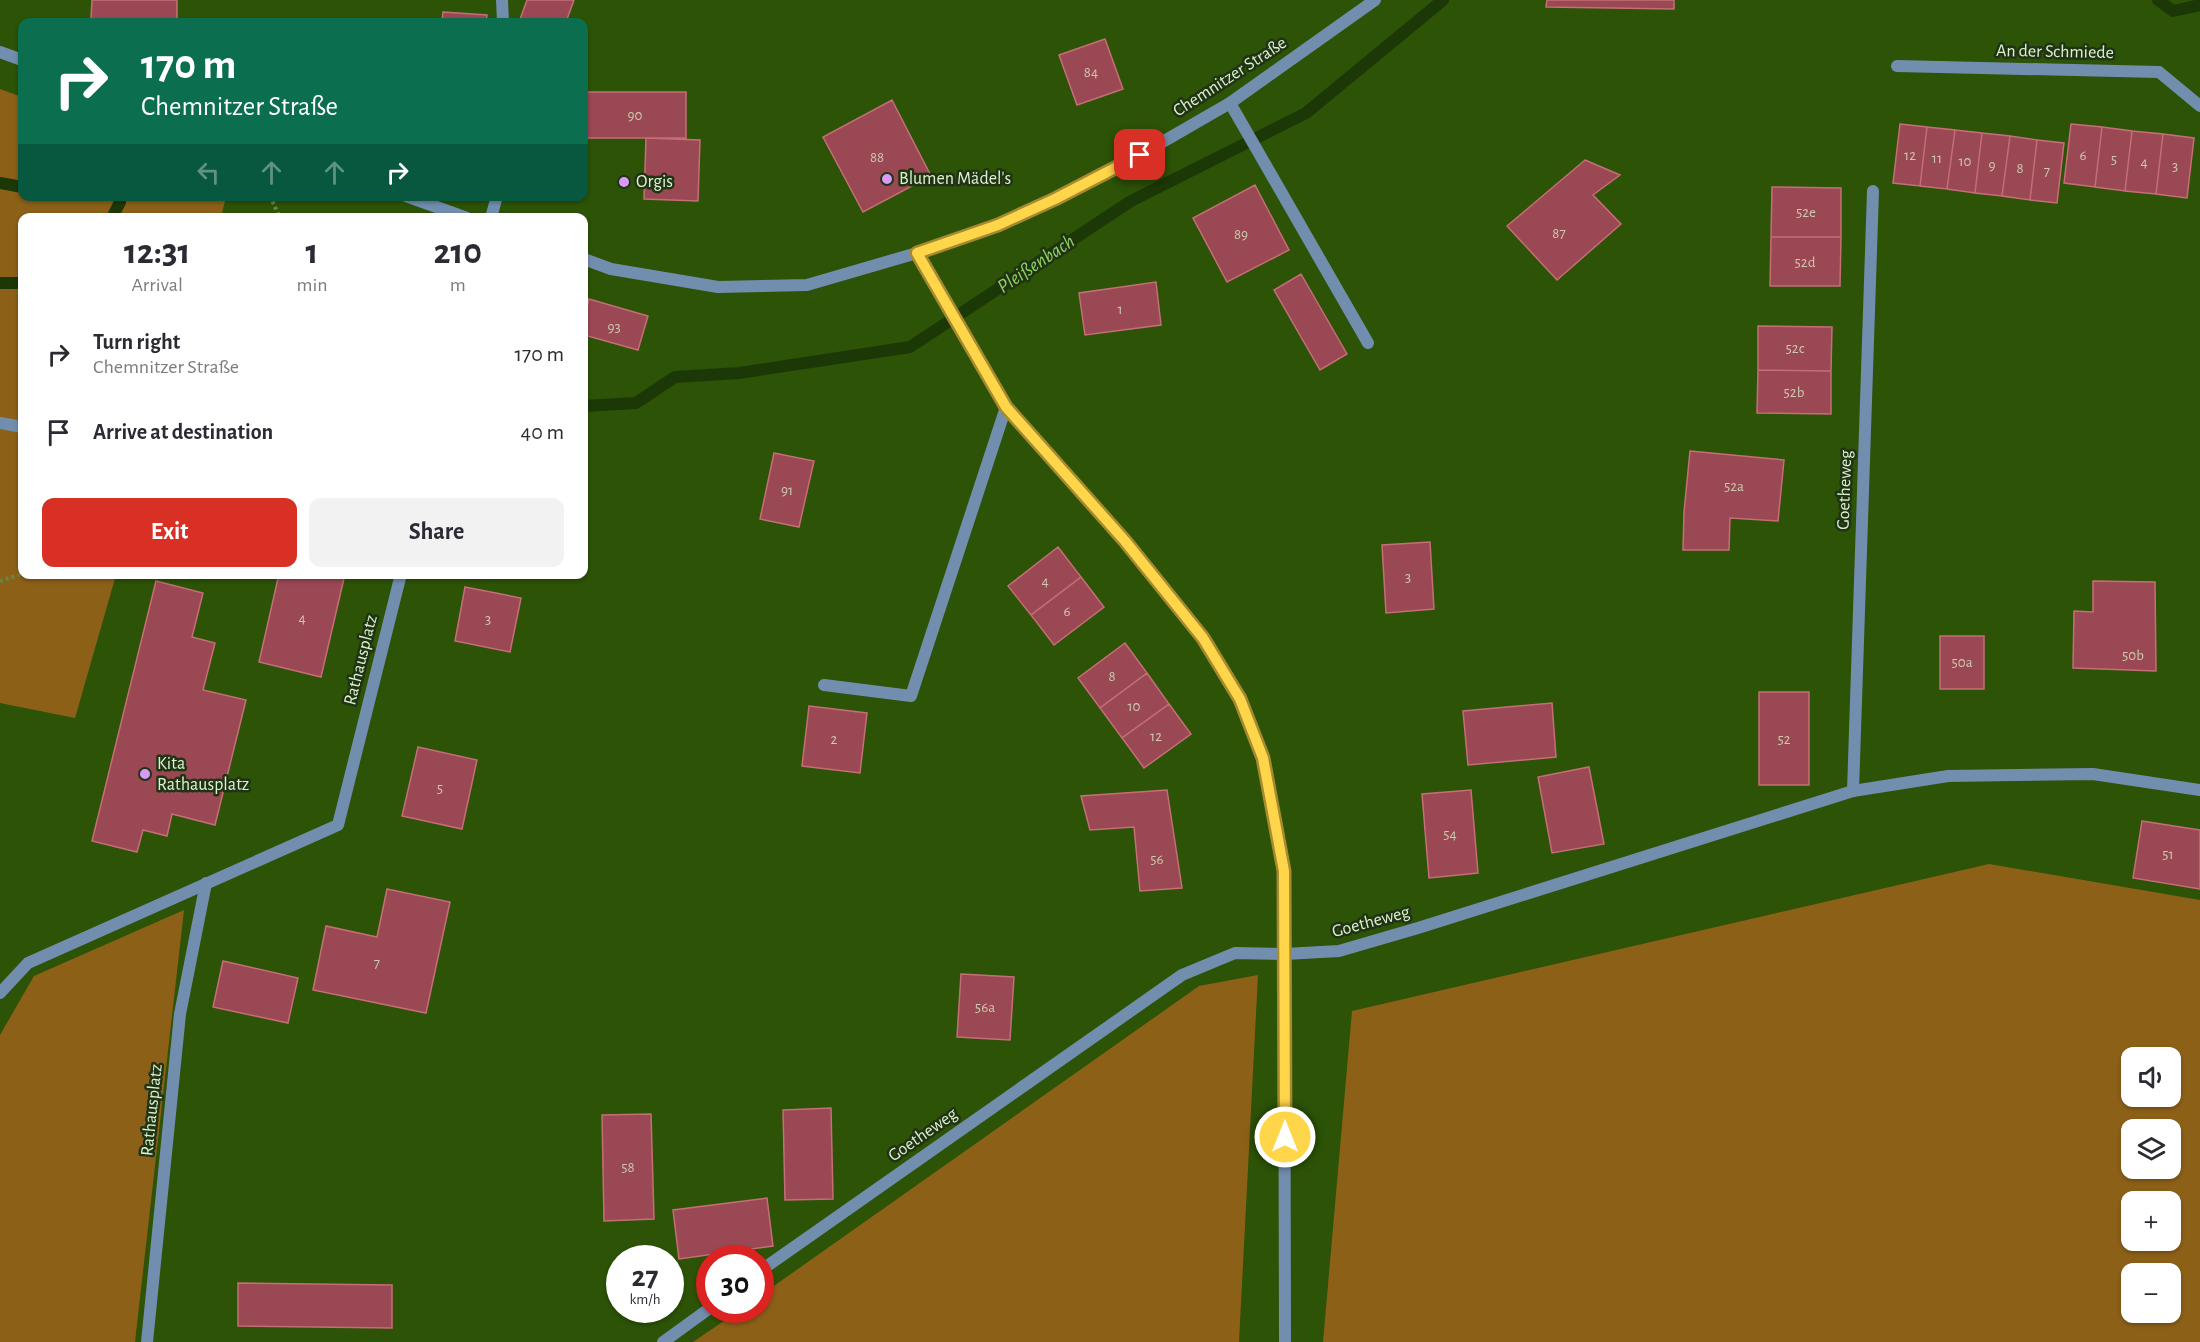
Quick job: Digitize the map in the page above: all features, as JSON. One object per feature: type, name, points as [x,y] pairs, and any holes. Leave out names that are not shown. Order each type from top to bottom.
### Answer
[{"type":"street","points":[[501,0],[503,18]]},
{"type":"street","name":"Chemnitzer Straße","points":[[588,260],[611,268],[718,287],[807,285],[917,253],[998,225],[1055,199],[1140,155],[1230,103],[1375,0]]},
{"type":"street","points":[[0,52],[18,59]]},
{"type":"street","name":"An der Schmiede","points":[[1897,66],[2159,72],[2200,106]]},
{"type":"street","points":[[1230,103],[1368,343]]},
{"type":"street","name":"Goetheweg","points":[[1852,791],[1873,191]]},
{"type":"street","points":[[420,201],[453,213]]},
{"type":"street","points":[[917,253],[1006,407],[1125,541],[1203,638],[1240,699],[1263,758],[1284,871],[1285,1342]]},
{"type":"street","points":[[824,685],[911,696],[1006,407]]},
{"type":"street","points":[[0,423],[18,426]]},
{"type":"street","name":"Rathausplatz","points":[[0,993],[28,963],[338,825],[400,579]]},
{"type":"street","name":"Goetheweg","points":[[774,1261],[1182,975],[1235,953],[1285,954],[1340,951],[1852,791],[1948,776],[2093,774],[2200,790]]},
{"type":"street","name":"Rathausplatz","points":[[147,1342],[180,1014],[206,883]]},
{"type":"street","points":[[663,1342],[696,1318]]},
{"type":"path","points":[[0,581],[18,575]]},
{"type":"shaded area","points":[[0,89],[18,96],[18,201],[225,201],[222,213],[18,213],[18,579],[115,579],[75,718],[0,703]]},
{"type":"shaded area","points":[[1989,864],[2200,900],[2200,1342],[1323,1342],[1352,1011]]},
{"type":"shaded area","points":[[184,910],[135,1342],[0,1342],[0,1035],[34,976]]},
{"type":"shaded area","points":[[1258,975],[1239,1342],[693,1342],[721,1323],[774,1323],[774,1286],[1199,986]]},
{"type":"building","points":[[92,0],[177,0],[177,18],[91,18]]},
{"type":"building","points":[[527,0],[574,0],[567,18],[520,18]]},
{"type":"building","points":[[1547,0],[1674,0],[1674,9],[1546,7]]},
{"type":"building","points":[[443,12],[487,15],[487,18],[442,18]]},
{"type":"building","points":[[1105,39],[1123,89],[1077,105],[1059,55]]},
{"type":"building","points":[[588,92],[686,92],[686,138],[588,138]]},
{"type":"building","points":[[892,100],[931,176],[863,212],[823,137]]},
{"type":"building","points":[[1900,124],[1927,127],[1920,186],[1893,183]]},
{"type":"building","points":[[2071,124],[2102,127],[2095,187],[2064,183]]},
{"type":"building","points":[[1927,127],[1955,130],[1947,189],[1920,186]]},
{"type":"building","points":[[2102,127],[2132,131],[2125,191],[2095,187]]},
{"type":"building","points":[[1955,130],[1982,133],[1975,193],[1947,189]]},
{"type":"building","points":[[2132,131],[2163,134],[2156,194],[2125,191]]},
{"type":"building","points":[[1982,133],[2010,136],[2002,196],[1975,193]]},
{"type":"building","points":[[2163,134],[2194,138],[2187,198],[2156,194]]},
{"type":"building","points":[[2010,136],[2037,140],[2030,200],[2002,196]]},
{"type":"building","points":[[646,138],[700,140],[698,201],[644,199]]},
{"type":"building","points":[[2037,140],[2064,143],[2057,203],[2030,200]]},
{"type":"building","points":[[1585,160],[1620,175],[1593,195],[1621,224],[1557,280],[1507,226]]},
{"type":"building","points":[[1255,185],[1289,250],[1227,282],[1193,218]]},
{"type":"building","points":[[1772,187],[1841,188],[1841,237],[1771,237]]},
{"type":"building","points":[[1771,237],[1841,237],[1840,286],[1770,286]]},
{"type":"building","points":[[1301,274],[1347,354],[1320,370],[1274,290]]},
{"type":"building","points":[[1156,282],[1161,325],[1085,335],[1079,293]]},
{"type":"building","points":[[589,299],[648,316],[638,350],[588,336]]},
{"type":"building","points":[[1758,326],[1832,327],[1831,371],[1758,370]]},
{"type":"building","points":[[1758,370],[1831,371],[1831,414],[1757,413]]},
{"type":"building","points":[[1690,451],[1784,460],[1778,521],[1730,518],[1729,550],[1683,550]]},
{"type":"building","points":[[774,453],[814,461],[799,527],[760,519]]},
{"type":"building","points":[[1430,542],[1434,609],[1386,613],[1382,545]]},
{"type":"building","points":[[1058,547],[1081,577],[1031,615],[1008,586]]},
{"type":"building","points":[[1081,577],[1104,607],[1054,645],[1031,615]]},
{"type":"building","points":[[278,579],[344,579],[321,677],[259,662]]},
{"type":"building","points":[[156,581],[203,593],[192,637],[215,643],[203,690],[246,700],[215,825],[172,814],[167,836],[143,830],[137,852],[92,841]]},
{"type":"building","points":[[2093,581],[2155,582],[2156,671],[2073,668],[2074,611],[2093,612]]},
{"type":"building","points":[[465,587],[521,598],[510,652],[455,641]]},
{"type":"building","points":[[1940,636],[1984,636],[1984,689],[1940,689]]},
{"type":"building","points":[[1125,643],[1147,673],[1100,708],[1078,678]]},
{"type":"building","points":[[1147,673],[1169,704],[1122,738],[1100,708]]},
{"type":"building","points":[[1759,692],[1809,692],[1809,785],[1759,785]]},
{"type":"building","points":[[1552,703],[1556,757],[1468,765],[1463,711]]},
{"type":"building","points":[[1169,704],[1191,734],[1144,768],[1122,738]]},
{"type":"building","points":[[809,706],[867,713],[860,773],[802,766]]},
{"type":"building","points":[[418,747],[477,760],[462,829],[402,816]]},
{"type":"building","points":[[1589,767],[1604,844],[1552,853],[1538,777]]},
{"type":"building","points":[[1167,790],[1182,888],[1140,891],[1134,827],[1090,830],[1081,796]]},
{"type":"building","points":[[1471,790],[1478,873],[1429,878],[1422,794]]},
{"type":"building","points":[[2142,821],[2200,830],[2200,889],[2133,878]]},
{"type":"building","points":[[387,889],[450,902],[426,1013],[313,990],[326,926],[377,937]]},
{"type":"building","points":[[223,961],[298,978],[288,1023],[213,1007]]},
{"type":"building","points":[[961,974],[1014,977],[1010,1040],[957,1037]]},
{"type":"building","points":[[831,1108],[833,1199],[785,1200],[783,1110]]},
{"type":"building","points":[[651,1114],[654,1219],[604,1221],[602,1115]]},
{"type":"building","points":[[767,1198],[773,1245],[696,1245],[696,1257],[684,1258],[684,1245],[677,1245],[673,1210]]},
{"type":"building","points":[[238,1283],[392,1285],[392,1328],[238,1326]]},
{"type":"waterway","name":"Pleißenbach","points":[[588,406],[636,403],[675,377],[739,373],[910,347],[1131,201],[1306,113],[1443,0]]},
{"type":"waterway","name":"Pleißenbach","points":[[2158,0],[2173,11],[2200,5]]},
{"type":"waterway","points":[[0,183],[18,186]]},
{"type":"waterway","points":[[114,213],[120,201]]},
{"type":"waterway","name":"Pleißenbach","points":[[0,283],[18,283]]},
{"type":"place","name":"Blumen Mädel's","points":[[887,179]]},
{"type":"place","name":"Orgis","points":[[624,182]]},
{"type":"place","name":"Kita Rathausplatz","points":[[145,774]]},
{"type":"route","points":[[1140,155],[1055,199],[998,225],[917,253],[1006,407],[1125,541],[1203,638],[1240,699],[1263,758],[1284,871],[1285,1137]]}]
